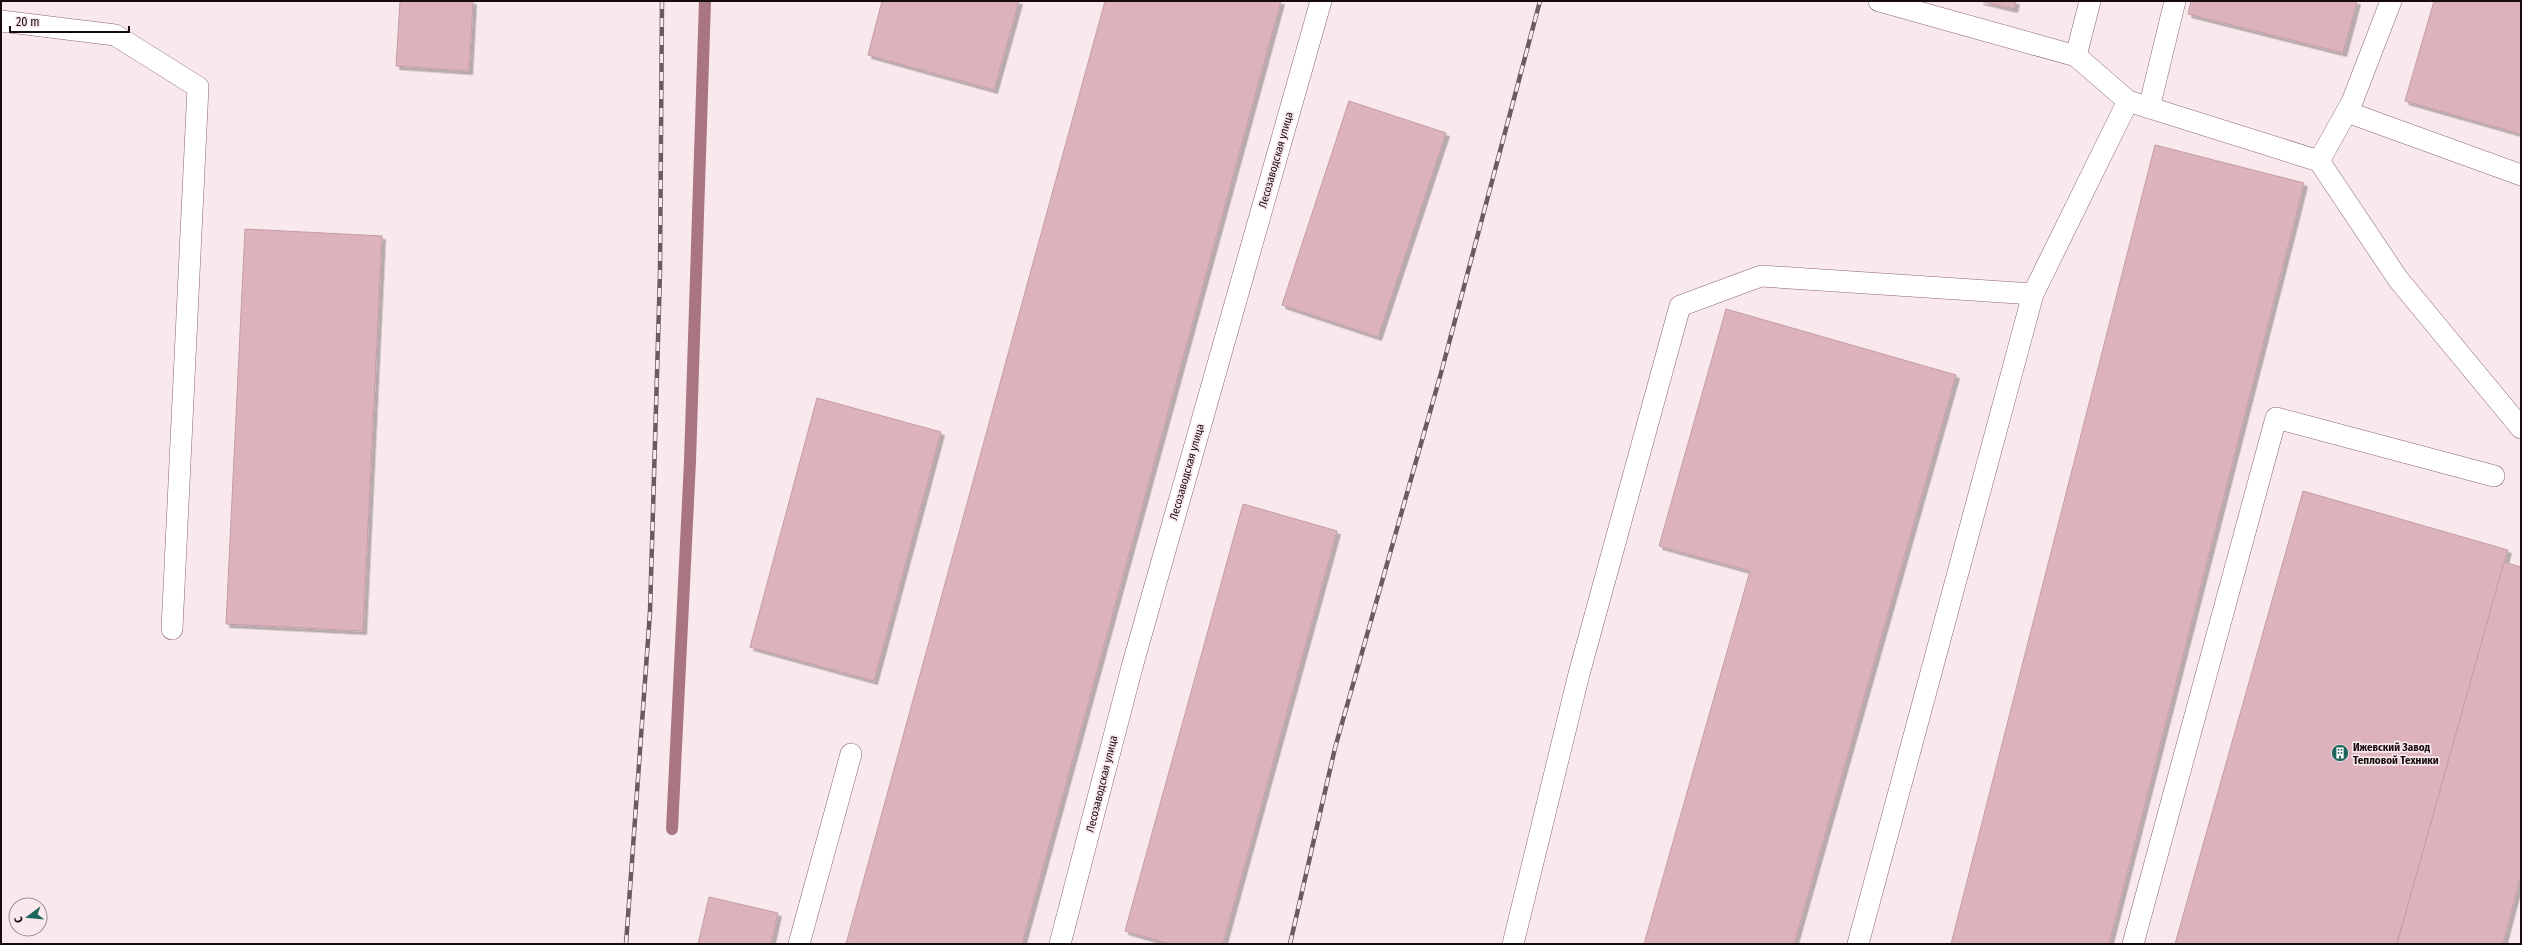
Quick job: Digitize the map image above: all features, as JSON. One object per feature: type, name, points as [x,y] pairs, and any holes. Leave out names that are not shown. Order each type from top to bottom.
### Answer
[{"type":"lane","name":"Лесозаводская улица","points":[[1060,944],[1134,660],[1321,1]]},
{"type":"lane","points":[[1879,1],[2076,56],[2128,101],[2319,161],[2398,279],[2521,428]]},
{"type":"lane","points":[[2076,56],[2090,1]]},
{"type":"lane","points":[[2149,108],[2175,1]]},
{"type":"lane","points":[[2319,161],[2347,112],[2392,1]]},
{"type":"lane","points":[[1,21],[115,35],[198,87],[172,630]]},
{"type":"lane","points":[[1858,944],[2033,294],[2128,101]]},
{"type":"lane","points":[[2347,112],[2521,175]]},
{"type":"lane","points":[[1513,944],[1579,674],[1680,306],[1761,276],[2033,294]]},
{"type":"lane","points":[[2133,944],[2276,418],[2494,476]]},
{"type":"lane","points":[[799,944],[851,754]]},
{"type":"building","points":[[400,1],[473,1],[469,71],[396,66]]},
{"type":"building","points":[[882,1],[1019,1],[994,90],[868,55]]},
{"type":"building","points":[[1105,1],[1281,1],[1022,944],[846,944]]},
{"type":"building","points":[[1980,1],[2016,1],[2014,9]]},
{"type":"building","points":[[2191,1],[2357,1],[2343,53],[2188,14]]},
{"type":"building","points":[[2434,1],[2521,1],[2521,134],[2405,101]]},
{"type":"building","points":[[1349,101],[1446,133],[1378,337],[1282,305]]},
{"type":"building","points":[[2155,145],[2304,183],[2292,231],[2109,944],[1951,944]]},
{"type":"building","points":[[245,229],[382,236],[363,631],[226,624]]},
{"type":"building","points":[[1726,309],[1956,375],[1794,944],[1644,944],[1750,571],[1659,546]]},
{"type":"building","points":[[817,398],[941,432],[874,681],[750,647]]},
{"type":"building","name":"Ижевский Завод Тепловой Техники","points":[[2303,491],[2508,550],[2397,944],[2175,944]]},
{"type":"building","points":[[1243,504],[1337,531],[1223,944],[1170,944],[1125,931]]},
{"type":"building","points":[[2504,562],[2521,567],[2521,875],[2503,944],[2397,944]]},
{"type":"building","points":[[709,897],[778,913],[771,944],[698,944]]},
{"type":"waterway","points":[[672,829],[690,461],[705,1]]},
{"type":"railway","points":[[626,944],[650,612],[660,272],[662,1]]},
{"type":"railway","points":[[1290,944],[1335,748],[1441,373],[1540,1]]},
{"type":"place","name":"Ижевский Завод Тепловой Техники","points":[[2340,753]]}]
